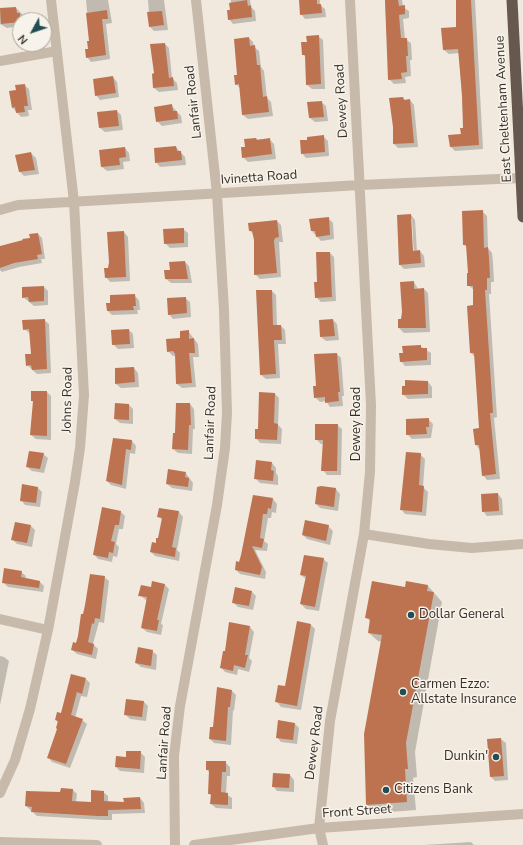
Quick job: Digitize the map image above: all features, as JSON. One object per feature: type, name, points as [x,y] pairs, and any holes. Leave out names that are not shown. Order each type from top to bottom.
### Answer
[{"type":"highway","name":"East Cheltenham Avenue","points":[[512,0],[520,75],[523,217]]},
{"type":"street","name":"Johns Road","points":[[0,793],[15,760],[28,716],[48,630],[78,462],[84,395],[74,202],[51,0]]},
{"type":"street","name":"Lanfair Road","points":[[175,845],[174,756],[180,706],[217,505],[225,448],[227,413],[224,310],[217,194],[196,0]]},
{"type":"street","name":"Dewey Road","points":[[323,845],[319,828],[330,721],[364,534],[370,472],[371,405],[350,0]]},
{"type":"street","points":[[0,61],[57,51]]},
{"type":"street","name":"Ivinetta Road","points":[[0,210],[18,205],[360,185],[521,178]]},
{"type":"street","points":[[364,534],[430,544],[472,548],[523,544]]},
{"type":"street","points":[[0,619],[48,630]]},
{"type":"street","name":"Front Street","points":[[194,845],[319,828],[523,814]]},
{"type":"street","points":[[0,842],[97,845]]},
{"type":"building","points":[[247,0],[248,6],[251,5],[252,17],[228,20],[227,10],[230,10],[229,3]]},
{"type":"building","points":[[299,0],[317,0],[317,4],[321,4],[322,13],[300,15]]},
{"type":"building","points":[[385,0],[398,0],[399,6],[405,5],[405,14],[399,15],[401,38],[407,38],[408,56],[406,56],[407,72],[401,73],[402,79],[388,80]]},
{"type":"building","points":[[456,0],[471,0],[479,145],[450,147],[448,135],[461,134],[460,128],[463,128],[462,94],[458,49],[443,50],[441,28],[456,27]]},
{"type":"building","points":[[16,7],[17,12],[12,12],[12,23],[1,24],[0,8]]},
{"type":"building","points":[[107,10],[108,19],[102,19],[106,55],[86,58],[85,49],[88,49],[87,41],[89,41],[86,13]]},
{"type":"building","points":[[162,11],[164,25],[149,27],[147,12]]},
{"type":"building","points":[[319,35],[321,84],[306,85],[305,55],[302,55],[301,42],[307,42],[306,36]]},
{"type":"building","points":[[249,37],[250,46],[255,45],[257,65],[260,65],[263,97],[267,96],[269,112],[242,115],[239,84],[235,85],[234,75],[237,75],[234,39]]},
{"type":"building","points":[[165,43],[169,78],[173,77],[174,86],[153,88],[152,74],[154,73],[150,44]]},
{"type":"building","points":[[113,76],[116,93],[95,96],[93,79]]},
{"type":"building","points":[[25,84],[28,106],[24,106],[25,112],[16,113],[15,107],[12,108],[9,91],[16,90],[15,85]]},
{"type":"building","points":[[403,97],[404,100],[410,99],[414,143],[393,144],[393,127],[389,98]]},
{"type":"building","points":[[322,101],[324,117],[309,118],[307,102]]},
{"type":"building","points":[[172,104],[173,111],[177,111],[178,119],[156,122],[154,107]]},
{"type":"building","points":[[117,110],[119,126],[99,128],[97,112]]},
{"type":"building","points":[[324,135],[325,152],[301,154],[300,140],[307,140],[307,137]]},
{"type":"building","points":[[256,138],[257,140],[270,138],[272,154],[242,158],[241,147],[245,147],[244,139]]},
{"type":"building","points":[[176,146],[177,151],[181,151],[182,160],[155,163],[154,148]]},
{"type":"building","points":[[125,147],[126,157],[119,158],[120,165],[101,167],[99,150]]},
{"type":"building","points":[[31,152],[35,170],[19,172],[15,155]]},
{"type":"building","points":[[483,210],[484,248],[488,247],[490,278],[487,278],[487,290],[485,290],[493,413],[490,413],[496,474],[482,476],[479,445],[475,445],[473,429],[479,428],[474,353],[470,353],[467,306],[473,305],[473,286],[467,286],[468,273],[466,245],[463,245],[462,211]]},
{"type":"building","points":[[411,214],[413,251],[420,250],[421,263],[399,265],[397,215]]},
{"type":"building","points":[[329,217],[330,235],[316,237],[315,231],[311,231],[309,219]]},
{"type":"building","points":[[277,220],[279,237],[275,238],[274,241],[277,273],[254,275],[254,240],[252,231],[249,231],[248,223]]},
{"type":"building","points":[[184,228],[184,243],[164,244],[163,229]]},
{"type":"building","points":[[124,231],[126,277],[105,278],[104,268],[108,268],[109,262],[107,232]]},
{"type":"building","points":[[38,233],[42,254],[37,255],[38,259],[14,263],[0,268],[0,246],[30,238],[29,234]]},
{"type":"building","points":[[316,252],[330,252],[332,297],[315,298],[314,282],[317,282]]},
{"type":"building","points":[[185,261],[188,279],[165,279],[164,270],[170,270],[169,262]]},
{"type":"building","points":[[414,281],[414,289],[424,288],[426,328],[398,328],[398,319],[401,319],[402,312],[400,282]]},
{"type":"building","points":[[44,286],[44,301],[29,302],[28,297],[22,298],[22,287]]},
{"type":"building","points":[[256,290],[272,290],[273,325],[281,325],[282,340],[274,340],[276,374],[260,375]]},
{"type":"building","points":[[135,294],[136,306],[133,306],[134,310],[107,311],[106,303],[110,303],[110,295]]},
{"type":"building","points":[[186,297],[187,313],[168,315],[167,298]]},
{"type":"building","points":[[45,319],[47,369],[32,370],[31,365],[26,366],[25,354],[31,354],[29,329],[23,330],[22,320]]},
{"type":"building","points":[[333,319],[335,336],[320,337],[319,320]]},
{"type":"building","points":[[129,329],[130,344],[112,345],[111,330]]},
{"type":"building","points":[[189,330],[189,339],[194,338],[195,353],[189,353],[192,383],[176,384],[175,354],[173,351],[167,352],[166,339],[180,338],[180,331]]},
{"type":"building","points":[[421,345],[421,348],[427,348],[427,360],[400,362],[399,353],[403,353],[402,346]]},
{"type":"building","points":[[337,353],[340,392],[338,392],[339,401],[325,403],[325,397],[314,398],[313,386],[316,386],[314,354]]},
{"type":"building","points":[[134,367],[135,382],[115,384],[115,368]]},
{"type":"building","points":[[405,380],[428,381],[428,394],[402,395],[402,386],[405,386]]},
{"type":"building","points":[[31,391],[47,391],[47,436],[30,435],[33,401],[31,401]]},
{"type":"building","points":[[259,392],[275,393],[274,423],[278,424],[277,440],[255,439],[255,429],[258,429]]},
{"type":"building","points":[[115,403],[129,404],[129,420],[114,419]]},
{"type":"building","points":[[176,403],[190,403],[191,425],[189,425],[188,450],[172,449],[173,433],[175,433]]},
{"type":"building","points":[[429,418],[429,427],[426,427],[427,434],[406,435],[406,419]]},
{"type":"building","points":[[315,424],[338,424],[337,471],[321,471],[323,440],[315,440]]},
{"type":"building","points":[[113,438],[132,440],[131,450],[126,449],[122,485],[106,481]]},
{"type":"building","points":[[29,451],[44,453],[40,469],[26,467]]},
{"type":"building","points":[[406,452],[421,453],[419,485],[424,486],[422,512],[400,510]]},
{"type":"building","points":[[256,460],[272,462],[271,470],[274,471],[273,481],[254,479]]},
{"type":"building","points":[[168,469],[186,472],[185,477],[189,478],[188,487],[166,484]]},
{"type":"building","points":[[22,484],[38,487],[36,503],[20,501]]},
{"type":"building","points":[[321,486],[336,488],[334,507],[315,504],[317,487]]},
{"type":"building","points":[[498,493],[499,511],[482,512],[481,494]]},
{"type":"building","points":[[253,495],[273,498],[271,509],[268,508],[267,514],[263,514],[260,538],[264,539],[262,548],[252,546],[262,567],[260,575],[235,570],[236,561],[239,562],[241,555]]},
{"type":"building","points":[[102,507],[121,511],[119,525],[115,525],[111,541],[115,542],[113,553],[109,552],[108,558],[93,555]]},
{"type":"building","points":[[159,508],[179,511],[172,547],[176,548],[175,557],[150,552],[152,542],[156,543],[156,538],[158,538],[162,518],[157,517]]},
{"type":"building","points":[[305,520],[329,525],[326,541],[302,535]]},
{"type":"building","points":[[15,522],[31,525],[27,543],[11,540]]},
{"type":"building","points":[[304,555],[324,558],[315,607],[300,604],[306,576],[300,575]]},
{"type":"building","points":[[4,568],[22,571],[21,577],[40,581],[39,588],[2,583]]},
{"type":"building","points":[[90,574],[105,576],[100,619],[95,618],[94,624],[92,623],[88,642],[94,644],[92,655],[71,650],[73,642],[76,643],[78,636],[81,614],[83,614]]},
{"type":"building","points":[[152,581],[165,584],[157,620],[159,620],[157,631],[141,628],[147,597],[138,596],[141,585],[151,587]]},
{"type":"building","points":[[372,581],[405,587],[406,581],[428,585],[427,591],[434,592],[406,743],[408,769],[405,769],[407,802],[366,805],[364,734],[382,635],[368,633],[370,619],[365,618]]},
{"type":"building","points":[[235,587],[252,591],[249,606],[232,603]]},
{"type":"building","points":[[297,621],[311,624],[297,706],[275,702],[278,685],[285,686]]},
{"type":"building","points":[[229,622],[250,626],[245,655],[248,655],[245,668],[234,665],[233,671],[220,668],[223,651],[225,651]]},
{"type":"building","points":[[138,647],[153,650],[151,666],[135,663]]},
{"type":"building","points":[[71,674],[86,678],[82,694],[77,692],[71,715],[83,719],[66,764],[47,758],[57,729],[58,721],[55,720],[57,712],[61,713]]},
{"type":"building","points":[[217,687],[232,690],[230,707],[228,707],[226,741],[209,739],[210,727],[213,727]]},
{"type":"building","points":[[126,699],[144,701],[142,717],[124,715]]},
{"type":"building","points":[[278,720],[295,723],[293,740],[276,738]]},
{"type":"building","name":"Dunkin'","points":[[501,738],[504,776],[490,777],[487,739]]},
{"type":"building","points":[[126,751],[141,751],[140,769],[115,767],[116,756],[126,757]]},
{"type":"building","points":[[206,761],[226,761],[226,772],[222,772],[221,792],[228,793],[228,805],[210,804],[211,794],[208,794],[209,770],[206,770]]},
{"type":"building","points":[[273,773],[290,774],[289,788],[272,787]]},
{"type":"building","points":[[61,788],[73,789],[72,801],[91,802],[91,790],[104,791],[104,801],[124,802],[123,798],[140,797],[141,809],[108,810],[108,816],[98,816],[31,812],[32,807],[25,806],[26,791],[60,792]]},
{"type":"place","name":"Dollar General","points":[[411,615]]},
{"type":"place","name":"Carmen Ezzo: Allstate Insurance","points":[[403,692]]},
{"type":"place","name":"Dunkin'","points":[[496,757]]},
{"type":"place","name":"Citizens Bank","points":[[386,790]]}]
